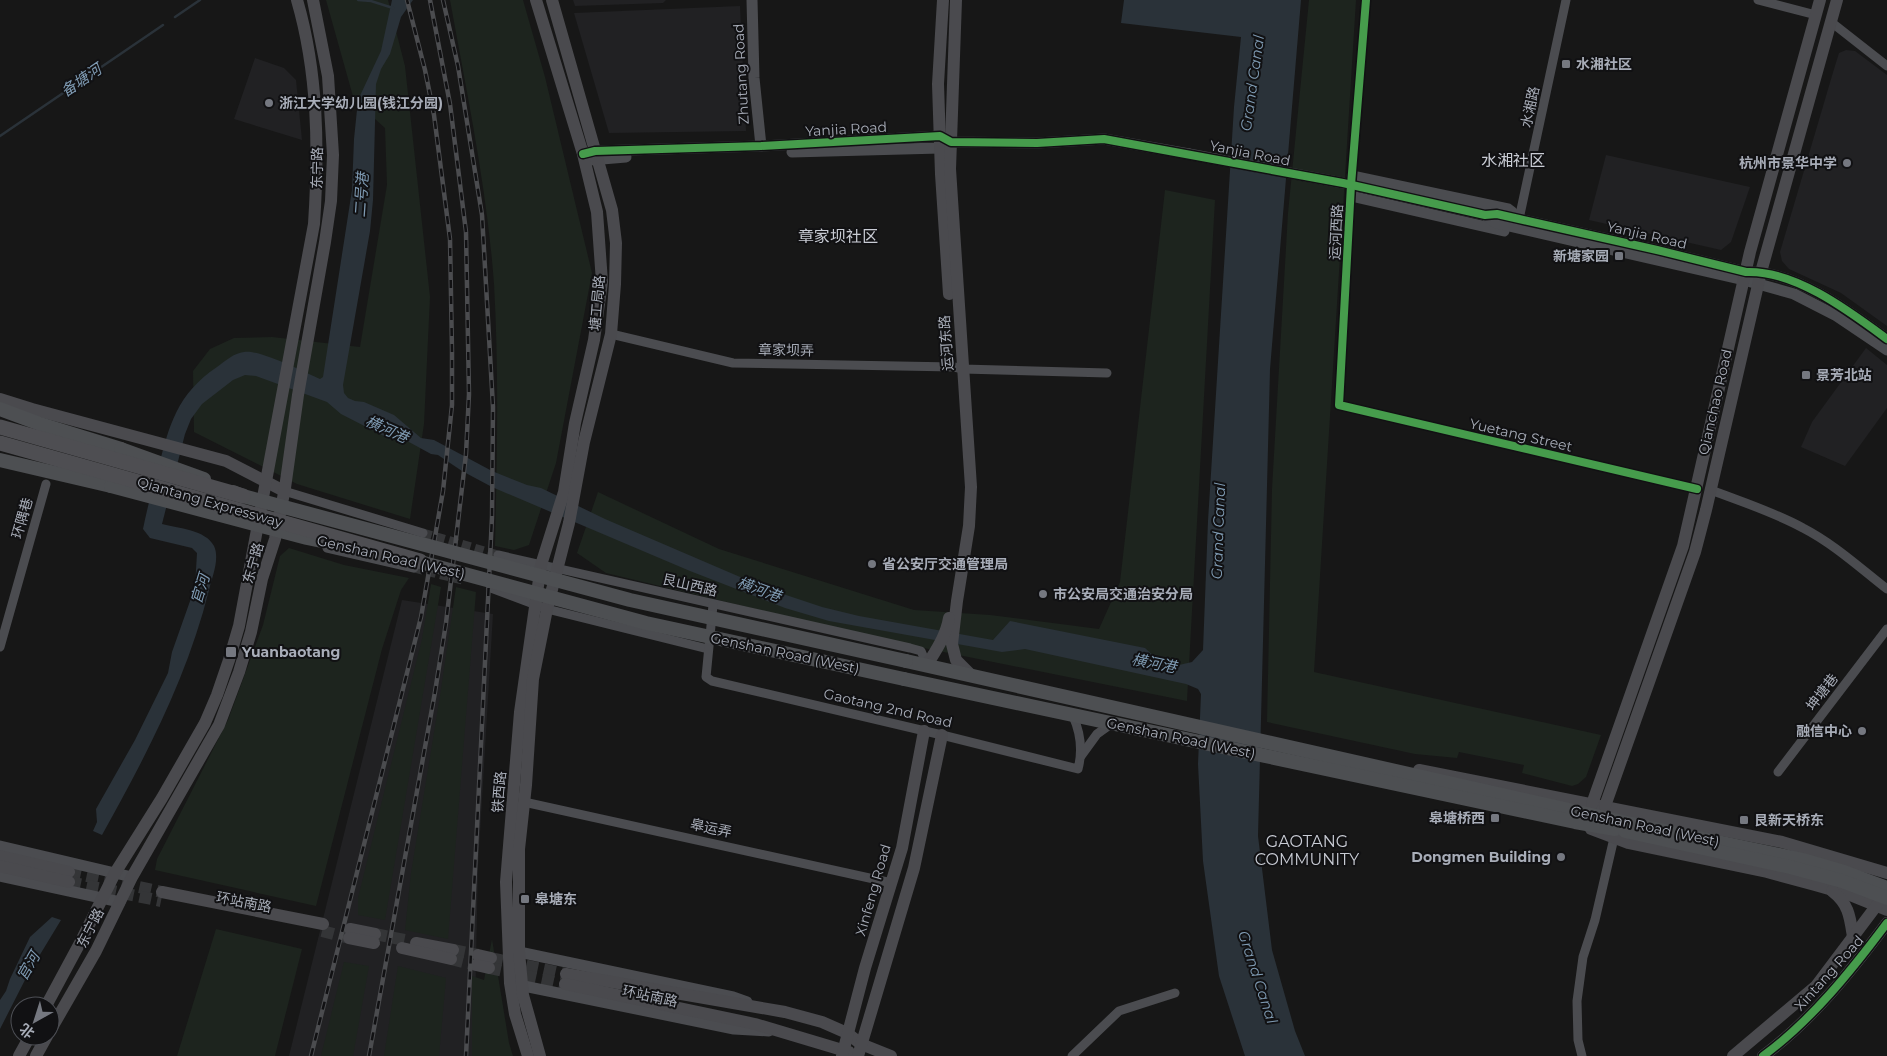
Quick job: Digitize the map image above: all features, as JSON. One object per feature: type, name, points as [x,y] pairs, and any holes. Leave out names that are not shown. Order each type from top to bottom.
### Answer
[{"type":"highway","name":"Qiantang Expressway","points":[[0,427],[243,496]]},
{"type":"highway","name":"Qiantang Expressway","points":[[0,443],[417,565]]},
{"type":"main road","name":"塘工局路","points":[[536,0],[590,156],[612,210],[616,243],[615,284],[610,334],[569,495],[557,517],[541,565],[541,607]]},
{"type":"main road","name":"塘工局路","points":[[541,607],[557,568],[569,523],[569,495],[575,423],[594,340],[602,282],[597,212],[590,156],[552,0]]},
{"type":"main road","name":"运河东路","points":[[927,665],[947,643],[950,629],[959,553],[963,495],[959,368],[944,142],[938,84],[943,0]]},
{"type":"main road","name":"运河东路","points":[[944,142],[956,0]]},
{"type":"main road","name":"Qianchao Road","points":[[1592,804],[1680,558],[1745,276],[1820,0]]},
{"type":"main road","name":"Qianchao Road","points":[[1605,806],[1695,552],[1759,278],[1837,0]]},
{"type":"main road","name":"东宁路","points":[[51,996],[114,873],[205,723],[217,695],[239,626],[314,224],[316,122],[310,66],[299,5]]},
{"type":"main road","name":"东宁路","points":[[60,1014],[96,951],[132,877],[219,725],[239,672],[251,632],[262,579],[276,537],[331,201],[333,156],[328,76],[315,6]]},
{"type":"main road","points":[[0,399],[226,462],[284,491]]},
{"type":"main road","name":"Genshan Road (West)","points":[[0,409],[40,424],[185,471],[243,496],[630,600],[972,676],[1192,733],[1272,757],[1575,822],[1802,860],[1844,872],[1887,889]]},
{"type":"main road","name":"Genshan Road (West)","points":[[0,460],[111,486],[307,538],[646,623],[1111,724],[1275,743],[1400,771],[1622,830],[1790,867],[1842,881],[1883,905]]},
{"type":"main road","points":[[257,532],[276,537]]},
{"type":"main road","name":"铁西路","points":[[516,984],[519,952],[519,849],[541,607]]},
{"type":"main road","name":"铁西路","points":[[516,984],[506,882],[520,712],[541,607]]},
{"type":"main road","points":[[947,643],[956,660],[972,676]]},
{"type":"main road","name":"Xinfeng Road","points":[[842,1053],[902,848],[924,731]]},
{"type":"main road","points":[[891,1056],[861,1052],[914,868],[942,735]]},
{"type":"main road","name":"Genshan Road (West)","points":[[1400,771],[1413,768],[1782,842],[1887,873]]},
{"type":"main road","points":[[914,787],[931,791]]},
{"type":"main road","name":"Genshan Road (West)","points":[[1622,830],[1628,843],[1767,872],[1883,905]]},
{"type":"main road","points":[[0,856],[69,877],[0,866]]},
{"type":"main road","name":"Xintang Road","points":[[1733,1056],[1816,986],[1853,937],[1883,905],[1887,889]]},
{"type":"main road","points":[[1830,890],[1842,898],[1849,912],[1853,937]]},
{"type":"main road","name":"环站南路","points":[[162,897],[322,928]]},
{"type":"main road","name":"Xintang Road","points":[[1763,1056],[1821,1005],[1858,962],[1887,923]]},
{"type":"main road","points":[[349,933],[374,938]]},
{"type":"main road","points":[[404,944],[452,955]]},
{"type":"main road","points":[[477,960],[490,963]]},
{"type":"main road","name":"环站南路","points":[[565,979],[784,1012],[822,1022],[847,1033],[861,1052],[842,1053],[754,1024],[565,979]]},
{"type":"main road","points":[[516,984],[515,1014],[528,1056]]},
{"type":"main road","points":[[516,984],[540,1056]]},
{"type":"street","name":"Zhutang Road","points":[[752,0],[754,78],[761,146]]},
{"type":"street","name":"运河西路","points":[[1339,406],[1352,176],[1366,0]]},
{"type":"street","name":"水湘路","points":[[1519,219],[1566,0]]},
{"type":"street","points":[[1758,0],[1816,15]]},
{"type":"street","points":[[1831,22],[1887,66]]},
{"type":"street","name":"Yanjia Road","points":[[590,156],[761,146],[944,142],[1037,143],[1104,140],[1343,183],[1485,215],[1497,214],[1657,250],[1745,276]]},
{"type":"street","name":"Yanjia Road","points":[[590,156],[630,157],[944,142]]},
{"type":"street","name":"Yanjia Road","points":[[1352,176],[1508,209],[1519,219]]},
{"type":"street","name":"Yanjia Road","points":[[1351,196],[1519,234],[1533,231]]},
{"type":"street","name":"Yanjia Road","points":[[1485,215],[1496,223],[1533,231],[1745,276],[1792,281],[1852,314],[1887,339]]},
{"type":"street","name":"Yanjia Road","points":[[1759,278],[1804,298],[1853,326],[1887,350]]},
{"type":"street","name":"章家坝弄","points":[[610,334],[733,363],[1107,373]]},
{"type":"street","name":"Yuetang Street","points":[[1339,406],[1697,489]]},
{"type":"street","name":"环隅巷","points":[[0,647],[46,484]]},
{"type":"street","points":[[1710,490],[1788,520],[1805,529],[1836,549],[1887,590]]},
{"type":"street","points":[[284,491],[423,533]]},
{"type":"street","points":[[276,537],[417,565]]},
{"type":"street","name":"艮山西路","points":[[498,555],[910,648],[921,651],[927,665]]},
{"type":"street","points":[[491,588],[541,607],[708,649],[713,605]]},
{"type":"street","name":"坤塘巷","points":[[1778,772],[1887,629]]},
{"type":"street","name":"Gaotang 2nd Road","points":[[708,649],[706,677],[712,681],[1078,769],[1081,756]]},
{"type":"street","points":[[1073,716],[1079,729],[1081,756]]},
{"type":"street","points":[[1081,756],[1097,734],[1111,724]]},
{"type":"street","name":"皋运弄","points":[[524,802],[892,882]]},
{"type":"street","points":[[1582,1056],[1578,1040],[1577,1001],[1583,957],[1622,830]]},
{"type":"street","points":[[0,846],[132,877]]},
{"type":"street","points":[[0,876],[120,902]]},
{"type":"street","name":"环站南路","points":[[519,952],[733,997],[754,1005],[784,1012]]},
{"type":"street","name":"环站南路","points":[[516,984],[734,1029],[786,1033]]},
{"type":"street","points":[[1072,1056],[1119,1011],[1175,993]]},
{"type":"shaded area","points":[[326,0],[388,0],[405,66],[430,297],[424,424],[410,519],[297,484],[194,432],[193,371],[210,349],[234,338],[272,337],[360,347],[387,185],[385,128],[354,100]]},
{"type":"shaded area","points":[[450,0],[523,0],[545,77],[592,273],[556,463],[529,545],[514,550],[495,546],[497,382],[494,284],[487,212]]},
{"type":"shaded area","points":[[573,0],[666,0],[663,3],[575,6]]},
{"type":"shaded area","points":[[1309,0],[1356,0],[1314,672],[1601,735],[1586,777],[1578,784],[1572,786],[1522,773],[1524,765],[1459,752],[1457,758],[1415,754],[1267,722],[1272,489],[1288,213]]},
{"type":"shaded area","points":[[740,6],[746,131],[609,133],[574,13]]},
{"type":"shaded area","name":"杭州市景华中学","points":[[1846,50],[1855,51],[1887,75],[1887,326],[1841,293],[1789,269],[1782,261],[1780,252],[1839,53]]},
{"type":"shaded area","name":"浙江大学幼儿园(钱江分园)","points":[[255,58],[284,68],[296,80],[302,140],[234,119]]},
{"type":"shaded area","points":[[1606,155],[1750,187],[1731,242],[1721,250],[1589,220]]},
{"type":"shaded area","points":[[1165,190],[1215,200],[1187,701],[889,641],[606,573],[577,553],[598,492],[719,549],[914,610],[990,615],[1099,629],[1120,582]]},
{"type":"shaded area","points":[[1866,348],[1887,365],[1887,408],[1845,466],[1801,447],[1812,422]]},
{"type":"shaded area","points":[[289,548],[344,565],[409,578],[401,590],[382,649],[316,906],[155,870],[157,859],[228,720],[263,625],[280,556]]},
{"type":"shaded area","points":[[431,584],[441,587],[385,920],[358,915],[358,898],[422,639]]},
{"type":"shaded area","points":[[456,587],[476,592],[448,939],[405,930],[411,873]]},
{"type":"shaded area","points":[[402,600],[493,614],[478,867],[474,1056],[289,1056]]},
{"type":"shaded area","points":[[216,929],[302,949],[275,1056],[177,1056]]},
{"type":"shaded area","points":[[492,939],[509,1043],[513,1056],[472,1056],[472,976],[484,980]]},
{"type":"shaded area","points":[[344,962],[369,966],[353,1056],[321,1056]]},
{"type":"shaded area","points":[[398,966],[446,978],[439,1056],[384,1056]]},
{"type":"water","points":[[392,0],[413,0],[401,17],[390,54],[381,69],[376,84],[373,200],[370,231],[343,385],[344,393],[348,398],[364,402],[394,415],[421,438],[434,440],[492,471],[527,485],[541,488],[605,519],[768,589],[822,607],[859,616],[993,640],[1010,621],[1145,648],[1158,660],[1179,665],[1192,662],[1203,650],[1208,521],[1234,107],[1241,37],[1121,23],[1124,0],[1301,0],[1270,369],[1258,836],[1272,950],[1295,1031],[1305,1056],[1245,1056],[1219,976],[1203,861],[1198,764],[1201,694],[1198,689],[1186,684],[1025,649],[1002,652],[829,621],[785,608],[690,571],[492,487],[462,471],[438,455],[431,454],[409,442],[384,436],[341,414],[327,402],[256,376],[245,375],[233,380],[202,404],[191,419],[185,434],[162,524],[191,530],[205,536],[216,551],[215,568],[200,623],[164,716],[102,835],[93,831],[97,822],[96,809],[135,740],[168,673],[172,652],[195,587],[197,553],[192,548],[150,538],[143,529],[171,425],[192,388],[223,362],[240,353],[251,352],[260,354],[320,379],[323,377],[352,190],[358,100],[381,51]]},
{"type":"water","name":"官河","points":[[52,917],[61,920],[17,996],[10,996],[10,1009],[0,1029],[0,1000],[6,991],[30,937]]},
{"type":"waterway","name":"备塘河","points":[[175,17],[200,0]]},
{"type":"waterway","name":"备塘河","points":[[358,0],[371,1],[393,8]]},
{"type":"waterway","name":"备塘河","points":[[0,136],[163,25]]},
{"type":"tunnel","points":[[423,533],[498,555]]},
{"type":"tunnel","points":[[414,568],[462,580]]},
{"type":"tunnel","points":[[69,872],[162,892]]},
{"type":"tunnel","points":[[69,882],[161,901]]},
{"type":"tunnel","points":[[322,931],[349,938]]},
{"type":"tunnel","points":[[375,934],[405,940]]},
{"type":"tunnel","points":[[453,950],[478,955]]},
{"type":"tunnel","points":[[491,958],[566,974]]},
{"type":"tunnel","points":[[451,959],[476,965]]},
{"type":"tunnel","points":[[489,968],[565,984]]},
{"type":"railway","points":[[311,1056],[421,617],[443,491],[452,405],[450,239],[434,115],[425,70],[407,0]]},
{"type":"railway","points":[[369,1056],[435,692],[446,623],[466,454],[469,394],[466,232],[450,104],[430,0]]},
{"type":"railway","points":[[443,0],[458,66],[482,215],[493,407],[492,517],[466,1056]]},
{"type":"cycle path","points":[[1366,0],[1351,185],[1339,405],[1697,489]]},
{"type":"cycle path","points":[[583,154],[595,151],[761,146],[940,136],[951,142],[1037,143],[1104,139],[1343,183],[1485,215],[1497,214],[1746,272],[1765,273],[1802,285],[1821,294],[1856,316],[1887,339]]},
{"type":"cycle path","points":[[1763,1056],[1798,1027],[1830,994],[1887,923]]},
{"type":"place","name":"水湘社区","points":[[1566,64]]},
{"type":"place","name":"浙江大学幼儿园(钱江分园)","points":[[269,103]]},
{"type":"place","name":"杭州市景华中学","points":[[1847,163]]},
{"type":"place","name":"新塘家园","points":[[1619,256]]},
{"type":"place","name":"景芳北站","points":[[1806,375]]},
{"type":"place","name":"省公安厅交通管理局","points":[[872,564]]},
{"type":"place","name":"市公安局交通治安分局","points":[[1043,594]]},
{"type":"place","name":"Yuanbaotang","points":[[231,652]]},
{"type":"place","name":"融信中心","points":[[1862,731]]},
{"type":"place","name":"皋塘桥西","points":[[1495,818]]},
{"type":"place","name":"艮新天桥东","points":[[1744,820]]},
{"type":"place","name":"Dongmen Building","points":[[1561,857]]},
{"type":"place","name":"皋塘东","points":[[525,899]]},
{"type":"district","name":"水湘社区","points":[[1513,160]]},
{"type":"district","name":"章家坝社区","points":[[838,236]]},
{"type":"district","name":"GAOTANG COMMUNITY","points":[[1307,850]]},
{"type":"water label","name":"Grand Canal","points":[[1252,83]]},
{"type":"water label","name":"二号港","points":[[361,195]]},
{"type":"water label","name":"横河港","points":[[387,429]]},
{"type":"water label","name":"Grand Canal","points":[[1218,531]]},
{"type":"water label","name":"横河港","points":[[759,589]]},
{"type":"water label","name":"横河港","points":[[1154,663]]},
{"type":"water label","name":"Grand Canal","points":[[1258,977]]}]
